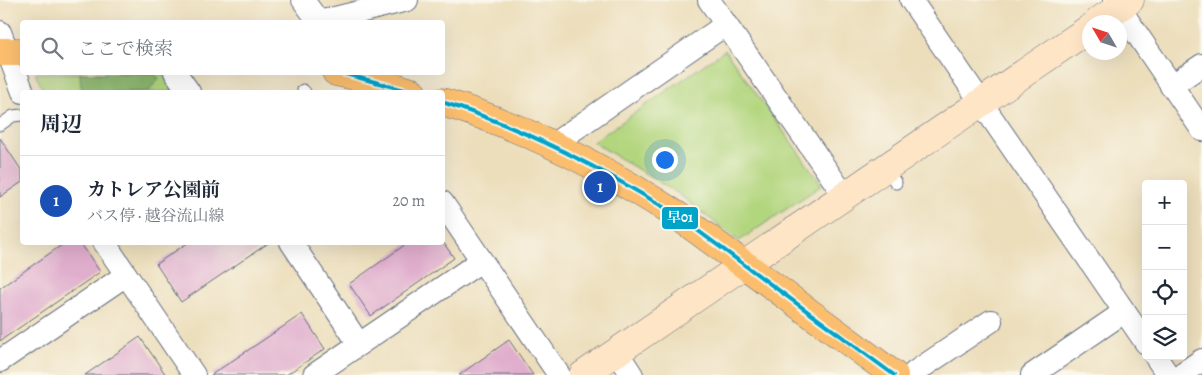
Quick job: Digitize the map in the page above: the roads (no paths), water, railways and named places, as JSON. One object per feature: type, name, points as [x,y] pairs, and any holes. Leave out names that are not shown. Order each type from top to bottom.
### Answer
[{"type":"main road","points":[[356,79],[403,90]]},
{"type":"main road","points":[[445,103],[506,124],[552,145],[642,193],[678,216],[894,375]]},
{"type":"street","points":[[303,0],[317,20]]},
{"type":"street","points":[[326,20],[407,0]]},
{"type":"street","points":[[709,0],[844,195]]},
{"type":"street","points":[[911,0],[1142,337]]},
{"type":"street","points":[[1115,7],[1202,130]]},
{"type":"street","points":[[552,145],[726,25]]},
{"type":"street","points":[[583,375],[844,195],[890,175],[981,102],[1082,33]]},
{"type":"street","points":[[7,47],[22,90]]},
{"type":"street","points":[[1171,86],[1202,65]]},
{"type":"street","points":[[177,75],[188,90]]},
{"type":"street","points":[[445,207],[560,375]]},
{"type":"street","points":[[106,245],[194,375]]},
{"type":"street","points":[[292,245],[359,344]]},
{"type":"street","points":[[314,375],[481,261]]},
{"type":"street","points":[[0,361],[126,275]]},
{"type":"street","points":[[1032,375],[1124,312]]},
{"type":"street","points":[[912,375],[991,321]]},
{"type":"street","points":[[617,352],[632,375]]},
{"type":"street","points":[[1158,360],[1168,375]]},
{"type":"street","points":[[1180,375],[1202,360]]},
{"type":"lane","points":[[0,125],[13,116],[20,115]]},
{"type":"place","name":"カトレア公園前","points":[[600,187]]}]
